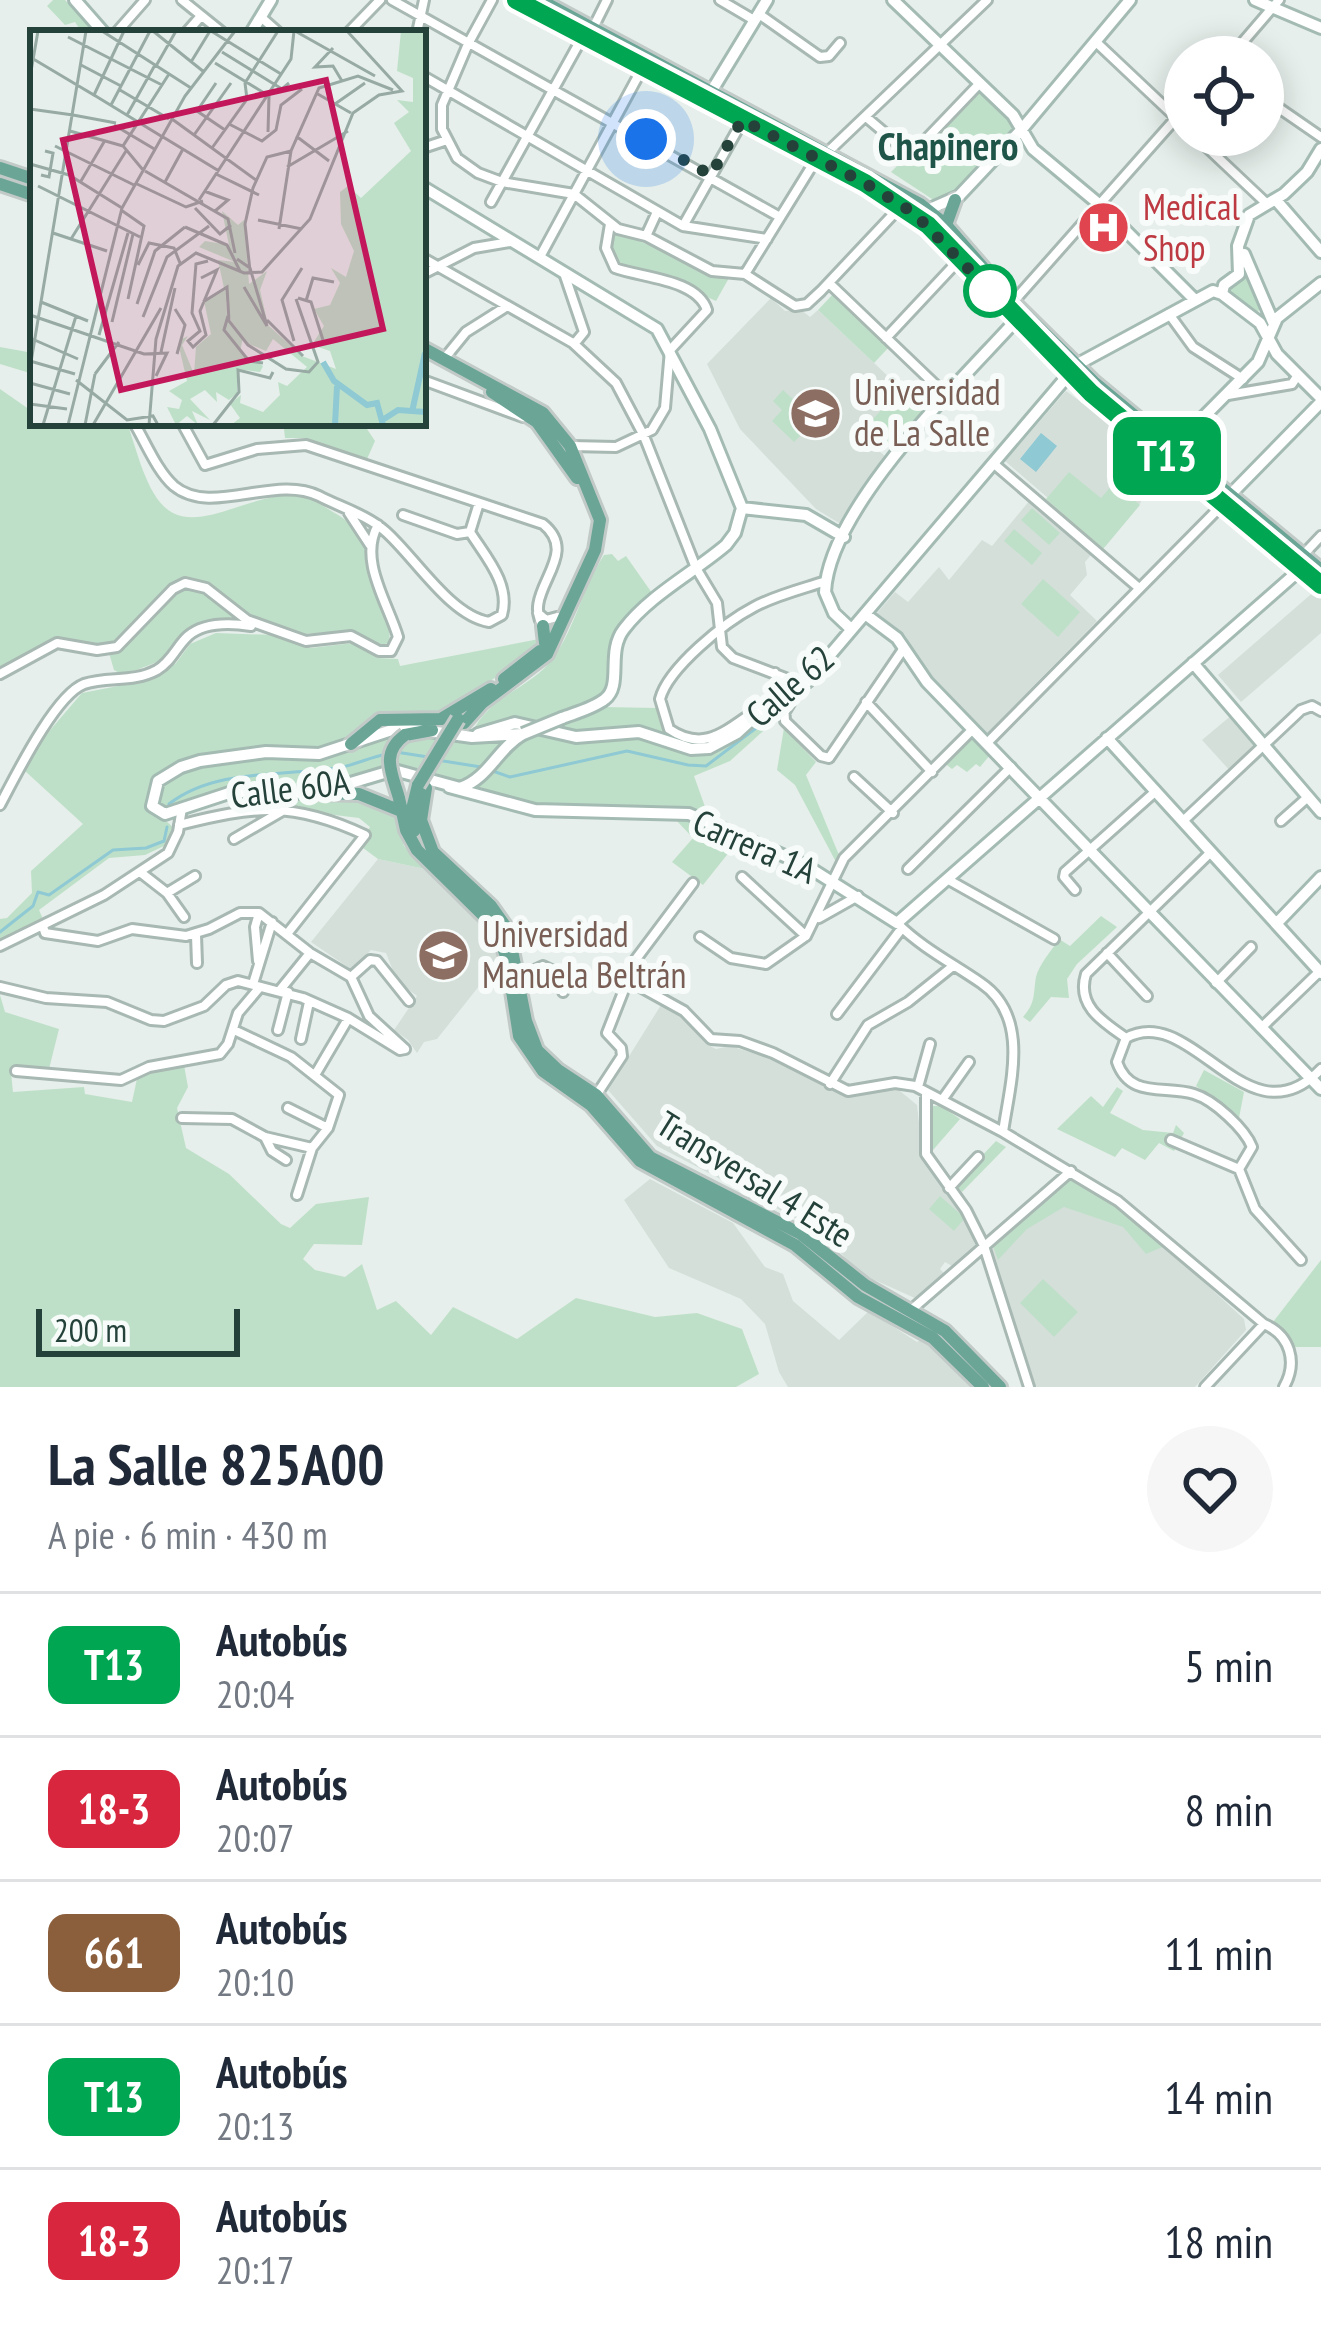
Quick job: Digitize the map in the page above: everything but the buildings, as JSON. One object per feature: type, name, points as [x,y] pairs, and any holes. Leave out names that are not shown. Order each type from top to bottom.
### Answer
[{"type":"main road","points":[[516,0],[711,92],[929,211],[1073,369]]},
{"type":"main road","points":[[540,0],[643,67],[742,120],[824,156],[908,209],[1073,369],[1303,561],[1321,570]]},
{"type":"main road","points":[[0,168],[30,190]]},
{"type":"main road","points":[[0,184],[30,191]]},
{"type":"main road","points":[[946,226],[955,200]]},
{"type":"main road","points":[[351,744],[380,720],[441,719],[533,657],[599,536],[598,511],[570,446],[531,404],[426,350]]},
{"type":"main road","points":[[426,351],[537,422],[586,488]]},
{"type":"main road","points":[[1303,561],[1321,585]]},
{"type":"main road","points":[[461,721],[541,662],[551,630]]},
{"type":"main road","points":[[430,857],[412,827],[412,802],[461,721],[492,688]]},
{"type":"main road","points":[[430,857],[411,840],[389,760],[393,746],[405,735],[432,730]]},
{"type":"main road","points":[[317,793],[358,794],[400,804]]},
{"type":"main road","name":"Transversal 4 Este","points":[[430,857],[503,921],[511,938],[526,1021],[538,1050],[558,1070],[596,1095],[650,1157],[795,1230],[907,1316]]},
{"type":"main road","name":"Transversal 4 Este","points":[[430,857],[496,928],[507,959],[519,1036],[543,1071],[591,1105],[632,1154],[657,1173],[795,1245],[858,1298],[907,1316]]},
{"type":"main road","points":[[907,1316],[983,1387]]},
{"type":"main road","points":[[907,1316],[945,1331],[1000,1387]]},
{"type":"street","points":[[75,0],[101,30]]},
{"type":"street","points":[[119,30],[146,0]]},
{"type":"street","points":[[182,0],[219,30]]},
{"type":"street","points":[[253,30],[272,0]]},
{"type":"street","points":[[352,30],[380,0]]},
{"type":"street","points":[[392,0],[780,217]]},
{"type":"street","points":[[418,30],[424,0]]},
{"type":"street","points":[[492,0],[447,90],[440,116],[447,140],[466,166],[502,182],[574,194],[610,224],[646,236],[712,271],[745,274],[786,302],[804,305],[908,209],[929,211],[955,200],[1022,129],[1130,0]]},
{"type":"street","points":[[490,202],[607,0]]},
{"type":"street","points":[[720,0],[820,57],[829,56],[840,44]]},
{"type":"street","points":[[711,92],[767,0]]},
{"type":"street","points":[[893,0],[1013,115],[1033,149],[1100,205],[1195,300]]},
{"type":"street","points":[[745,274],[807,173],[987,0]]},
{"type":"street","points":[[1255,0],[1276,4],[1321,28]]},
{"type":"street","points":[[1248,36],[1276,4]]},
{"type":"street","points":[[189,30],[201,16]]},
{"type":"street","points":[[262,18],[276,30]]},
{"type":"street","points":[[1096,41],[1164,106]]},
{"type":"street","points":[[541,255],[643,67]]},
{"type":"street","points":[[426,78],[683,226],[767,238]]},
{"type":"street","points":[[866,117],[907,154],[913,154],[980,83]]},
{"type":"street","points":[[1284,111],[1321,137]]},
{"type":"street","points":[[683,226],[742,120]]},
{"type":"street","points":[[1013,302],[1164,132]]},
{"type":"street","points":[[426,147],[447,140]]},
{"type":"street","points":[[1271,328],[1222,294],[1240,271],[1239,238],[1249,215],[1307,172],[1321,149]]},
{"type":"street","points":[[1218,156],[1321,252]]},
{"type":"street","points":[[426,189],[646,319],[670,350],[710,429],[742,508],[806,515],[844,537]]},
{"type":"street","points":[[646,236],[657,212]]},
{"type":"street","points":[[570,446],[616,448],[644,436],[664,408],[670,350],[707,310],[702,298],[665,280],[615,268],[606,248],[610,224]]},
{"type":"street","points":[[987,743],[1321,400],[1277,354],[1265,304],[1239,238]]},
{"type":"street","points":[[426,272],[474,248],[518,241]]},
{"type":"street","points":[[886,338],[960,259]]},
{"type":"street","points":[[426,260],[573,343],[616,383],[644,436],[696,568],[717,603],[722,647],[728,655],[774,672],[784,692],[794,698],[783,715],[829,758],[904,648]]},
{"type":"street","points":[[562,268],[584,332],[573,343]]},
{"type":"street","points":[[829,283],[947,395]]},
{"type":"street","points":[[1170,452],[1262,357],[1271,328],[1321,283]]},
{"type":"street","name":"Calle 62","points":[[476,738],[514,723],[576,736],[639,732],[691,749],[709,748],[737,734],[784,692],[806,682],[1073,369],[1210,292],[1222,294]]},
{"type":"street","points":[[1252,315],[1259,314],[1265,304]]},
{"type":"street","points":[[444,359],[466,332],[506,307]]},
{"type":"street","points":[[1169,314],[1193,347],[1243,379]]},
{"type":"street","points":[[851,629],[832,610],[826,581],[844,537],[892,455],[1017,319]]},
{"type":"street","points":[[1226,396],[1288,385],[1298,375]]},
{"type":"street","points":[[426,381],[537,422]]},
{"type":"street","points":[[927,417],[948,435]]},
{"type":"street","points":[[136,426],[168,480],[187,493],[211,496],[296,487],[378,525],[463,610],[489,622],[502,614],[505,597],[488,557],[470,532]]},
{"type":"street","points":[[184,426],[205,465],[252,450],[306,445],[543,524],[556,538],[558,556],[537,612]]},
{"type":"street","points":[[993,464],[1139,588]]},
{"type":"street","points":[[470,532],[479,503]]},
{"type":"street","name":"Calle 60A","points":[[524,734],[476,738],[391,729],[319,754],[266,752],[181,767],[158,782],[153,808],[165,814],[243,790],[317,793],[394,770],[449,788],[465,787],[484,774],[504,747],[524,734],[607,698],[614,684],[613,655],[621,633],[731,539],[742,508]]},
{"type":"street","points":[[349,512],[373,552]]},
{"type":"street","points":[[403,515],[457,534],[470,532]]},
{"type":"street","points":[[0,674],[57,643],[97,650],[117,647],[173,589],[185,583],[199,584],[242,617],[311,643],[351,635],[375,649],[391,650],[398,637],[378,589],[373,552],[378,525]]},
{"type":"street","points":[[836,1014],[900,926],[947,879],[1193,663],[1303,561],[1321,536]]},
{"type":"street","points":[[784,692],[707,741],[691,740],[669,729],[660,699],[670,676],[759,604],[826,581]]},
{"type":"street","points":[[537,612],[551,630]]},
{"type":"street","points":[[537,612],[551,630]]},
{"type":"street","points":[[865,614],[892,634],[920,673],[1216,983],[1318,1079]]},
{"type":"street","points":[[0,805],[53,712],[78,687],[146,675],[169,662],[187,637],[203,628],[233,624],[276,631]]},
{"type":"street","points":[[1193,663],[1321,812]]},
{"type":"street","points":[[866,702],[932,772]]},
{"type":"street","points":[[1183,821],[1305,707],[1321,711]]},
{"type":"street","points":[[700,937],[731,958],[766,964],[806,936],[844,858],[973,729]]},
{"type":"street","points":[[476,738],[493,747],[495,760]]},
{"type":"street","points":[[1107,738],[1320,973],[1261,1028]]},
{"type":"street","points":[[908,868],[1011,767]]},
{"type":"street","points":[[854,777],[893,813]]},
{"type":"street","name":"Carrera 1A","points":[[449,788],[536,810],[688,814],[859,896],[991,991],[1010,1023],[1014,1047],[1003,1132]]},
{"type":"street","points":[[1076,890],[1064,873],[1156,791]]},
{"type":"street","points":[[1281,820],[1308,797]]},
{"type":"street","points":[[0,946],[44,926],[168,853],[182,808]]},
{"type":"street","points":[[179,825],[243,810],[285,809],[365,835],[286,934]]},
{"type":"street","points":[[234,839],[285,809]]},
{"type":"street","points":[[165,814],[179,825]]},
{"type":"street","points":[[1126,1038],[1086,1004],[1083,982],[1107,952],[1211,852]]},
{"type":"street","points":[[140,872],[184,917]]},
{"type":"street","points":[[164,916],[169,897],[195,876]]},
{"type":"street","points":[[742,877],[806,936]]},
{"type":"street","points":[[1277,923],[1321,878]]},
{"type":"street","points":[[947,879],[1054,939]]},
{"type":"street","points":[[596,1095],[622,1056],[608,1033],[626,979],[693,883]]},
{"type":"street","points":[[817,918],[859,896]]},
{"type":"street","points":[[0,987],[46,998],[106,1002],[164,1021],[204,1006],[232,982],[257,985],[348,1018],[405,1049],[369,1016],[351,976],[310,953],[259,913],[240,913],[196,934],[132,929],[98,941],[56,937],[45,933],[44,926]]},
{"type":"street","points":[[259,913],[255,945],[264,960]]},
{"type":"street","points":[[16,1071],[115,1081],[149,1067],[220,1054],[257,985],[272,921]]},
{"type":"street","points":[[196,934],[197,963]]},
{"type":"street","points":[[1216,983],[1251,947]]},
{"type":"street","points":[[1107,952],[1147,996]]},
{"type":"street","points":[[278,1030],[284,991],[310,953]]},
{"type":"street","points":[[351,976],[370,960],[376,961],[409,1001]]},
{"type":"street","points":[[518,976],[543,966],[558,973],[563,992]]},
{"type":"street","points":[[830,1084],[868,1025],[908,1002],[953,966]]},
{"type":"street","points":[[626,979],[684,1011],[711,1040],[740,1041],[855,1092],[895,1083],[922,1089],[1071,1171],[1135,1212],[1197,1270],[1276,1329],[1292,1358],[1283,1387]]},
{"type":"street","points":[[301,1039],[309,1002]]},
{"type":"street","points":[[315,1075],[348,1018]]},
{"type":"street","points":[[234,1030],[271,1046],[339,1095],[328,1128],[312,1148],[297,1195]]},
{"type":"street","points":[[1126,1038],[1153,1030],[1175,1038],[1241,1084],[1275,1090],[1318,1079]]},
{"type":"street","points":[[1126,1038],[1117,1062],[1127,1080],[1142,1088],[1194,1094],[1245,1133],[1252,1147],[1239,1176],[1255,1208],[1301,1260]]},
{"type":"street","points":[[930,1043],[922,1089],[925,1148],[984,1246],[1029,1387]]},
{"type":"street","points":[[942,1100],[969,1062]]},
{"type":"street","points":[[1275,1090],[1293,1082],[1299,1066]]},
{"type":"street","points":[[288,1108],[328,1128]]},
{"type":"street","points":[[182,1118],[232,1119],[265,1137],[312,1148]]},
{"type":"street","points":[[265,1137],[272,1151],[286,1160]]},
{"type":"street","points":[[1171,1141],[1240,1169]]},
{"type":"street","points":[[950,1188],[978,1157]]},
{"type":"street","points":[[907,1316],[1071,1171]]},
{"type":"street","points":[[1205,1387],[1264,1324]]},
{"type":"shaded area","name":"Universidad de La Salle","points":[[771,298],[785,311],[801,310],[810,317],[818,310],[910,397],[870,443],[886,457],[847,528],[816,509],[740,429],[707,364]]},
{"type":"shaded area","points":[[1066,391],[1159,459],[1140,504],[1105,547],[1005,461]]},
{"type":"shaded area","points":[[1030,500],[1091,555],[1085,562],[1087,575],[1070,595],[1097,621],[987,733],[926,672],[905,635],[877,613],[895,592],[908,602],[939,567],[949,580],[982,540],[992,546]]},
{"type":"shaded area","points":[[1317,589],[1321,633],[1241,702],[1218,675]]},
{"type":"shaded area","points":[[1233,714],[1262,747],[1232,773],[1202,740]]},
{"type":"shaded area","name":"Universidad Manuela Beltrán","points":[[378,859],[430,870],[487,921],[496,938],[491,944],[499,961],[437,1039],[424,1042],[417,1053],[394,1030],[417,996],[397,981],[386,953],[371,950],[352,970],[311,942]]},
{"type":"shaded area","points":[[661,1005],[685,1017],[716,1049],[730,1046],[783,1062],[845,1094],[854,1097],[894,1086],[917,1105],[923,1160],[966,1218],[976,1247],[952,1266],[945,1262],[940,1269],[944,1273],[917,1299],[859,1273],[831,1242],[805,1223],[657,1146],[608,1090]]},
{"type":"shaded area","points":[[650,1179],[733,1223],[765,1267],[783,1274],[793,1301],[839,1340],[869,1311],[917,1342],[924,1338],[972,1387],[788,1387],[765,1324],[741,1299],[669,1268],[624,1200]]},
{"type":"shaded area","points":[[1039,1200],[1132,1216],[1244,1319],[1246,1330],[1195,1387],[1036,1387],[990,1245]]},
{"type":"green space","points":[[53,0],[65,0],[96,30],[80,30],[75,22],[65,25],[47,6]]},
{"type":"green space","points":[[976,87],[1016,125],[948,197],[935,201],[891,172]]},
{"type":"green space","points":[[617,233],[729,278],[716,301],[660,276],[620,268],[609,247]]},
{"type":"green space","points":[[1248,275],[1261,305],[1258,312],[1225,289]]},
{"type":"green space","points":[[834,293],[890,346],[874,363],[818,310]]},
{"type":"green space","points":[[0,347],[30,352],[30,373],[0,364]]},
{"type":"green space","points":[[922,383],[937,397],[891,446],[871,421],[889,402],[898,410]]},
{"type":"green space","points":[[0,389],[30,410],[30,426],[128,426],[150,486],[173,513],[201,517],[284,495],[309,498],[342,518],[366,550],[389,628],[389,643],[381,645],[354,630],[305,634],[241,614],[238,619],[207,622],[187,630],[160,661],[123,675],[114,670],[107,646],[74,641],[40,646],[0,668]]},
{"type":"green space","points":[[783,390],[807,412],[797,423],[805,431],[794,442],[772,421],[782,410],[773,401]]},
{"type":"green space","points":[[365,426],[375,441],[367,459],[304,438],[285,438],[284,429]]},
{"type":"green space","points":[[1069,472],[1101,498],[1114,483],[1140,505],[1103,549],[1046,499]]},
{"type":"green space","points":[[1032,508],[1060,533],[1049,545],[1021,520]]},
{"type":"green space","points":[[1014,529],[1042,553],[1032,565],[1004,541]]},
{"type":"green space","points":[[612,554],[618,561],[626,556],[652,593],[613,639],[610,680],[602,696],[540,724],[472,733],[489,710],[554,657],[597,567],[604,555]]},
{"type":"green space","points":[[1043,579],[1080,612],[1058,637],[1021,604]]},
{"type":"green space","points":[[216,633],[273,635],[311,648],[353,643],[379,658],[398,659],[400,666],[539,639],[520,661],[445,712],[389,714],[350,741],[314,751],[265,747],[183,760],[156,776],[148,805],[174,828],[166,845],[145,855],[109,858],[39,910],[43,919],[21,934],[0,940],[0,919],[7,918],[32,893],[31,871],[83,824],[25,771],[39,743],[82,693],[154,679],[176,663],[190,644]]},
{"type":"green space","points":[[603,707],[658,708],[666,730],[662,734],[554,727]]},
{"type":"green space","points":[[777,709],[782,714],[730,761],[694,776],[708,815],[676,806],[530,803],[423,769],[393,765],[324,786],[244,786],[169,808],[158,803],[158,789],[166,781],[196,767],[246,759],[317,761],[388,737],[432,735],[472,743],[522,741],[542,733],[637,737],[702,756],[726,747]]},
{"type":"green space","points":[[784,728],[816,762],[806,775],[839,855],[836,862],[795,785],[777,770]]},
{"type":"green space","points":[[969,736],[990,755],[980,767],[976,764],[967,772],[957,765],[952,769],[943,762]]},
{"type":"green space","points":[[254,794],[310,800],[351,797],[393,810],[404,846],[430,870],[378,859],[359,845],[370,827],[359,818],[229,802],[228,798]]},
{"type":"green space","points":[[683,817],[738,841],[703,885],[672,862],[693,838],[676,820]]},
{"type":"green space","points":[[1101,916],[1117,927],[1077,964],[1067,979],[1069,998],[1051,997],[1030,1022],[1023,1017],[1032,1002],[1038,972],[1059,939],[1070,946]]},
{"type":"green space","points":[[0,995],[5,1012],[59,1029],[47,1077],[11,1072],[13,1092],[84,1087],[85,1094],[132,1102],[138,1074],[184,1065],[188,1087],[177,1108],[186,1148],[229,1174],[281,1224],[290,1228],[316,1204],[369,1197],[362,1245],[314,1244],[303,1259],[315,1270],[345,1277],[362,1264],[377,1310],[396,1301],[431,1335],[453,1307],[517,1339],[576,1298],[655,1317],[697,1313],[742,1329],[759,1374],[736,1387],[0,1387]]},
{"type":"green space","points":[[1204,1070],[1244,1092],[1239,1118],[1196,1086]]},
{"type":"green space","points":[[1117,1087],[1123,1091],[1110,1113],[1143,1130],[1173,1133],[1176,1125],[1184,1133],[1174,1151],[1159,1143],[1145,1160],[1122,1148],[1115,1157],[1057,1129],[1091,1096],[1103,1107]]},
{"type":"green space","points":[[933,1106],[960,1119],[933,1150],[930,1123]]},
{"type":"green space","points":[[996,1141],[1006,1147],[962,1192],[955,1184]]},
{"type":"green space","points":[[1071,1175],[1132,1216],[1165,1246],[1146,1254],[1123,1227],[1064,1207],[1027,1229],[998,1260],[993,1246]]},
{"type":"green space","points":[[940,1196],[965,1218],[954,1231],[929,1209]]},
{"type":"green space","points":[[1321,1260],[1321,1347],[1295,1347],[1273,1322]]},
{"type":"green space","points":[[1043,1279],[1078,1312],[1054,1337],[1020,1303]]},
{"type":"water","points":[[1041,433],[1057,446],[1036,472],[1020,459]]},
{"type":"waterway","points":[[490,770],[510,777],[627,751],[706,766],[780,710]]},
{"type":"waterway","points":[[396,752],[428,757]]},
{"type":"waterway","points":[[169,804],[208,784],[342,767],[387,754]]},
{"type":"waterway","points":[[437,760],[481,767]]},
{"type":"waterway","points":[[0,932],[33,906],[38,892],[49,895],[113,850],[146,848],[164,841],[167,827]]},
{"type":"bus line","name":"T13","points":[[516,0],[914,213],[1091,393],[1321,585]]},
{"type":"place","name":"Medical Shop","points":[[1104,228]]},
{"type":"place","name":"Universidad de La Salle","points":[[815,413]]},
{"type":"place","name":"Universidad Manuela Beltrán","points":[[443,955]]},
{"type":"district","name":"Chapinero","points":[[948,146]]},
{"type":"route","points":[[646,139],[711,175],[742,120],[914,213],[990,291]]}]
